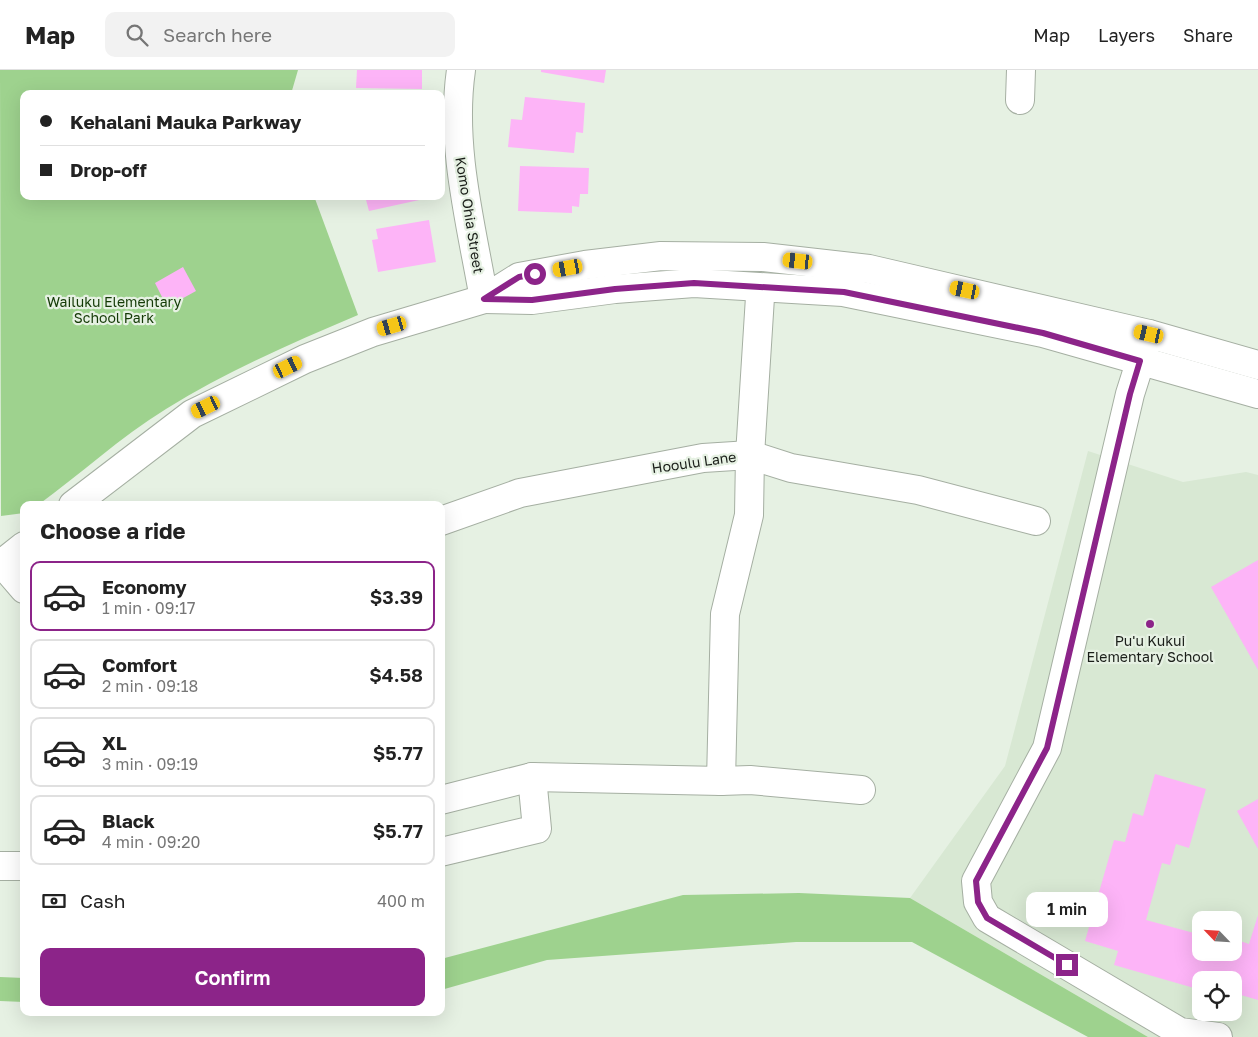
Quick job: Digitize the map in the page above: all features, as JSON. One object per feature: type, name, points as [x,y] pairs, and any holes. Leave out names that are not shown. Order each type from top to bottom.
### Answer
[{"type":"street","name":"Komo Ohia Street","points":[[461,70],[458,96],[461,170],[484,299]]},
{"type":"street","points":[[1020,100],[1021,70]]},
{"type":"street","points":[[78,501],[192,414],[305,358],[373,332],[484,299],[519,277],[585,265],[660,256],[763,257],[869,269],[1149,334],[1258,365]]},
{"type":"street","points":[[484,299],[532,300],[615,289],[694,283],[844,292],[1043,333],[1258,394]]},
{"type":"street","points":[[721,781],[725,614],[749,515],[750,455],[760,298]]},
{"type":"street","points":[[1149,334],[1130,394],[1047,748],[976,881],[978,902],[987,918],[1180,1032],[1218,1037]]},
{"type":"street","name":"Hooulu Lane","points":[[445,520],[520,493],[703,458],[750,455],[791,468],[918,490],[1036,521]]},
{"type":"street","points":[[20,549],[1,566],[20,585]]},
{"type":"street","points":[[445,851],[537,830],[532,777]]},
{"type":"street","points":[[445,799],[532,777],[750,780],[861,790]]},
{"type":"street","points":[[0,866],[20,866]]},
{"type":"shaded area","name":"Pu'u Kukui Elementary School","points":[[1088,451],[1183,482],[1246,472],[1258,475],[1258,1037],[1148,1037],[910,898],[1005,766]]},
{"type":"green space","name":"Wailuku Elementary School Park","points":[[0,70],[298,70],[292,90],[20,90],[20,200],[315,200],[358,315],[260,358],[212,382],[133,431],[43,501],[20,501],[20,514],[1,516]]},
{"type":"green space","points":[[799,893],[910,898],[1148,1037],[1088,1037],[912,942],[796,942],[547,960],[445,989],[445,958],[683,895]]},
{"type":"green space","points":[[0,977],[20,978],[20,1002],[0,1001]]},
{"type":"building","points":[[357,70],[422,70],[422,89],[356,88]]},
{"type":"building","points":[[541,70],[606,70],[604,83],[541,72]]},
{"type":"building","points":[[525,97],[585,103],[583,133],[576,132],[574,153],[508,147],[511,119],[522,120]]},
{"type":"building","points":[[520,166],[589,168],[588,194],[580,194],[579,207],[572,206],[572,213],[518,211]]},
{"type":"building","points":[[366,200],[419,200],[369,211]]},
{"type":"building","points":[[429,220],[436,262],[378,272],[372,240],[378,239],[376,229]]},
{"type":"building","points":[[183,267],[196,291],[167,307],[155,283]]},
{"type":"building","points":[[1258,560],[1258,670],[1211,587]]},
{"type":"building","points":[[1155,774],[1206,789],[1189,848],[1176,844],[1170,865],[1162,863],[1146,920],[1192,932],[1192,961],[1242,961],[1242,942],[1249,944],[1258,915],[1258,1000],[1242,995],[1242,971],[1192,971],[1192,987],[1114,965],[1118,951],[1085,941],[1114,840],[1125,842],[1133,813],[1143,816]]},
{"type":"building","points":[[1258,799],[1258,849],[1237,811]]},
{"type":"place","name":"Pu'u Kukui Elementary School","points":[[1150,624]]},
{"type":"route","points":[[535,274],[519,277],[484,299],[532,300],[615,289],[694,283],[844,292],[1043,333],[1140,361],[1130,394],[1047,748],[976,881],[978,902],[987,918],[1067,965]]}]
